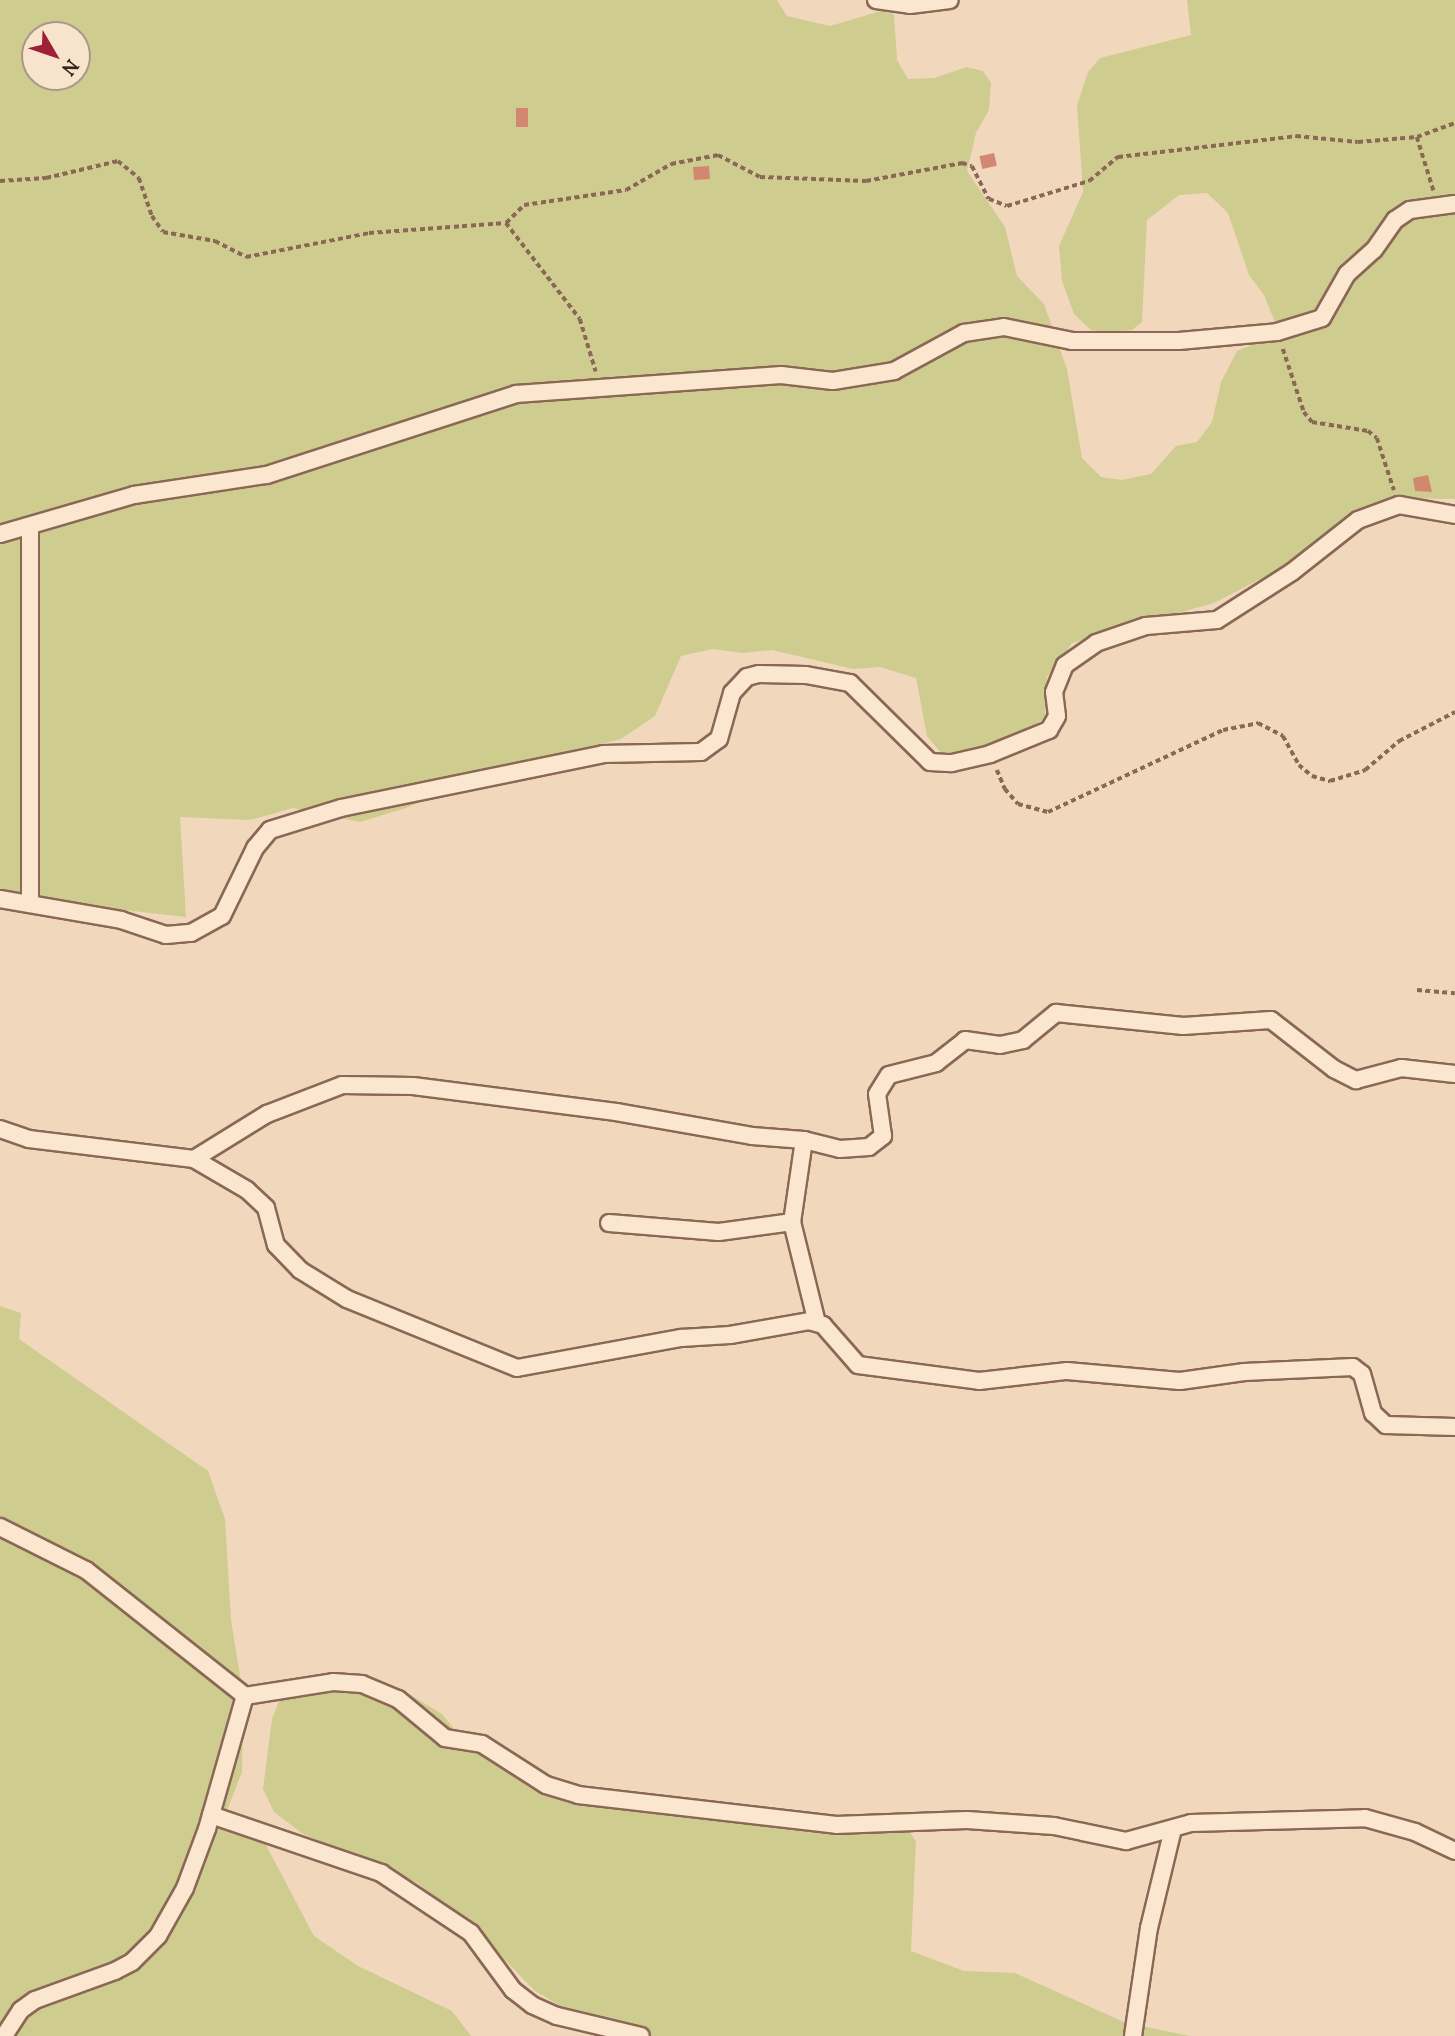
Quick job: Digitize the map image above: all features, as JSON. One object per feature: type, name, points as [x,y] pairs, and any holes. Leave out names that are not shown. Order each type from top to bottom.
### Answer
[{"type":"street","points":[[876,0],[910,5],[950,0]]},
{"type":"street","points":[[0,534],[134,495],[267,475],[516,394],[781,375],[833,381],[894,371],[964,333],[1004,327],[1072,341],[1179,341],[1277,332],[1322,318],[1348,274],[1374,250],[1395,220],[1410,210],[1438,204],[1455,204]]},
{"type":"street","points":[[0,898],[121,920],[166,935],[191,933],[222,916],[256,848],[270,830],[341,808],[603,754],[701,752],[719,739],[732,693],[747,677],[759,674],[806,675],[850,683],[930,762],[952,764],[990,754],[1049,730],[1057,716],[1054,692],[1065,665],[1096,643],[1146,626],[1217,620],[1292,572],[1358,520],[1399,505],[1455,515]]},
{"type":"street","points":[[30,526],[30,904]]},
{"type":"street","points":[[194,1159],[267,1114],[342,1085],[412,1086],[616,1112],[752,1136],[803,1140],[840,1149],[869,1147],[883,1136],[877,1094],[889,1075],[936,1063],[965,1040],[1000,1045],[1023,1040],[1056,1013],[1183,1026],[1271,1020],[1334,1069],[1356,1080],[1401,1068],[1455,1073]]},
{"type":"street","points":[[0,1129],[29,1139],[194,1159],[247,1190],[266,1208],[276,1245],[300,1270],[347,1300],[517,1368],[681,1338],[817,1323]]},
{"type":"street","points":[[803,1140],[792,1222],[817,1323],[858,1364],[979,1381],[1067,1371],[1180,1381],[1244,1372],[1353,1367],[1362,1374],[1373,1413],[1386,1424],[1455,1427]]},
{"type":"street","points":[[609,1223],[719,1232],[792,1222]]},
{"type":"street","points":[[0,1527],[86,1570],[245,1696],[333,1682],[362,1684],[398,1699],[445,1738],[482,1744],[546,1785],[578,1794],[836,1825],[967,1820],[1054,1826],[1126,1841],[1191,1823],[1365,1818],[1415,1832],[1455,1851]]},
{"type":"street","points":[[4,2036],[21,2010],[36,2000],[132,1962],[158,1936],[186,1888],[209,1822],[245,1696]]},
{"type":"street","points":[[209,1822],[381,1872],[471,1933],[513,1990],[532,2005],[557,2016],[640,2036]]},
{"type":"street","points":[[1133,2036],[1149,1928],[1173,1829]]},
{"type":"path","points":[[0,181],[47,178],[118,161],[139,178],[152,216],[163,232],[215,241],[246,257],[369,233],[506,223],[524,205],[626,190],[671,164],[718,155],[760,177],[866,181],[962,163],[972,166],[989,199],[1007,206],[1089,181],[1118,157],[1296,136],[1357,142],[1417,137],[1455,123]]},
{"type":"path","points":[[1417,137],[1438,204]]},
{"type":"path","points":[[506,223],[580,318],[600,386]]},
{"type":"path","points":[[1277,332],[1304,412],[1312,422],[1368,431],[1377,438],[1399,505]]},
{"type":"path","points":[[990,754],[1005,789],[1018,804],[1048,812],[1242,723],[1272,727],[1283,736],[1299,765],[1312,776],[1330,781],[1364,770],[1399,741],[1455,712]]},
{"type":"path","points":[[1417,990],[1455,993]]},
{"type":"shaded area","points":[[0,0],[777,0],[787,16],[830,26],[881,11],[894,14],[897,60],[908,79],[935,78],[966,67],[983,71],[991,83],[989,110],[976,133],[967,171],[1005,227],[1017,276],[1044,304],[1067,369],[1082,458],[1101,477],[1122,480],[1151,474],[1176,446],[1197,442],[1212,422],[1221,382],[1237,351],[1262,341],[1275,322],[1264,295],[1249,275],[1228,213],[1207,193],[1179,195],[1147,220],[1142,322],[1132,330],[1108,333],[1091,330],[1074,314],[1062,281],[1059,246],[1083,192],[1077,106],[1088,72],[1100,58],[1191,35],[1187,0],[1455,0],[1455,499],[1389,498],[1337,523],[1295,561],[1214,603],[1072,643],[1047,677],[1045,718],[1005,743],[943,755],[927,736],[916,678],[880,667],[853,669],[772,650],[743,653],[712,649],[681,656],[655,716],[621,739],[495,770],[406,808],[360,822],[293,808],[250,820],[180,817],[186,917],[0,896]]},
{"type":"shaded area","points":[[0,1306],[21,1313],[19,1339],[208,1471],[225,1519],[231,1620],[243,1694],[242,1772],[226,1813],[266,1845],[314,1936],[358,1966],[452,2011],[471,2036],[0,2036]]},
{"type":"shaded area","points":[[283,1691],[411,1695],[442,1714],[463,1740],[496,1742],[573,1792],[908,1830],[916,1841],[911,1951],[964,1971],[1015,1973],[1126,2023],[1190,2036],[651,2036],[569,2011],[535,1991],[469,1923],[416,1882],[303,1834],[274,1812],[263,1789],[272,1719]]},
{"type":"building","points":[[516,108],[528,108],[528,127],[516,127]]},
{"type":"building","points":[[994,153],[997,166],[982,169],[979,156]]},
{"type":"building","points":[[709,166],[710,179],[694,180],[693,167]]},
{"type":"building","points":[[1428,475],[1432,492],[1415,491],[1413,478]]}]
